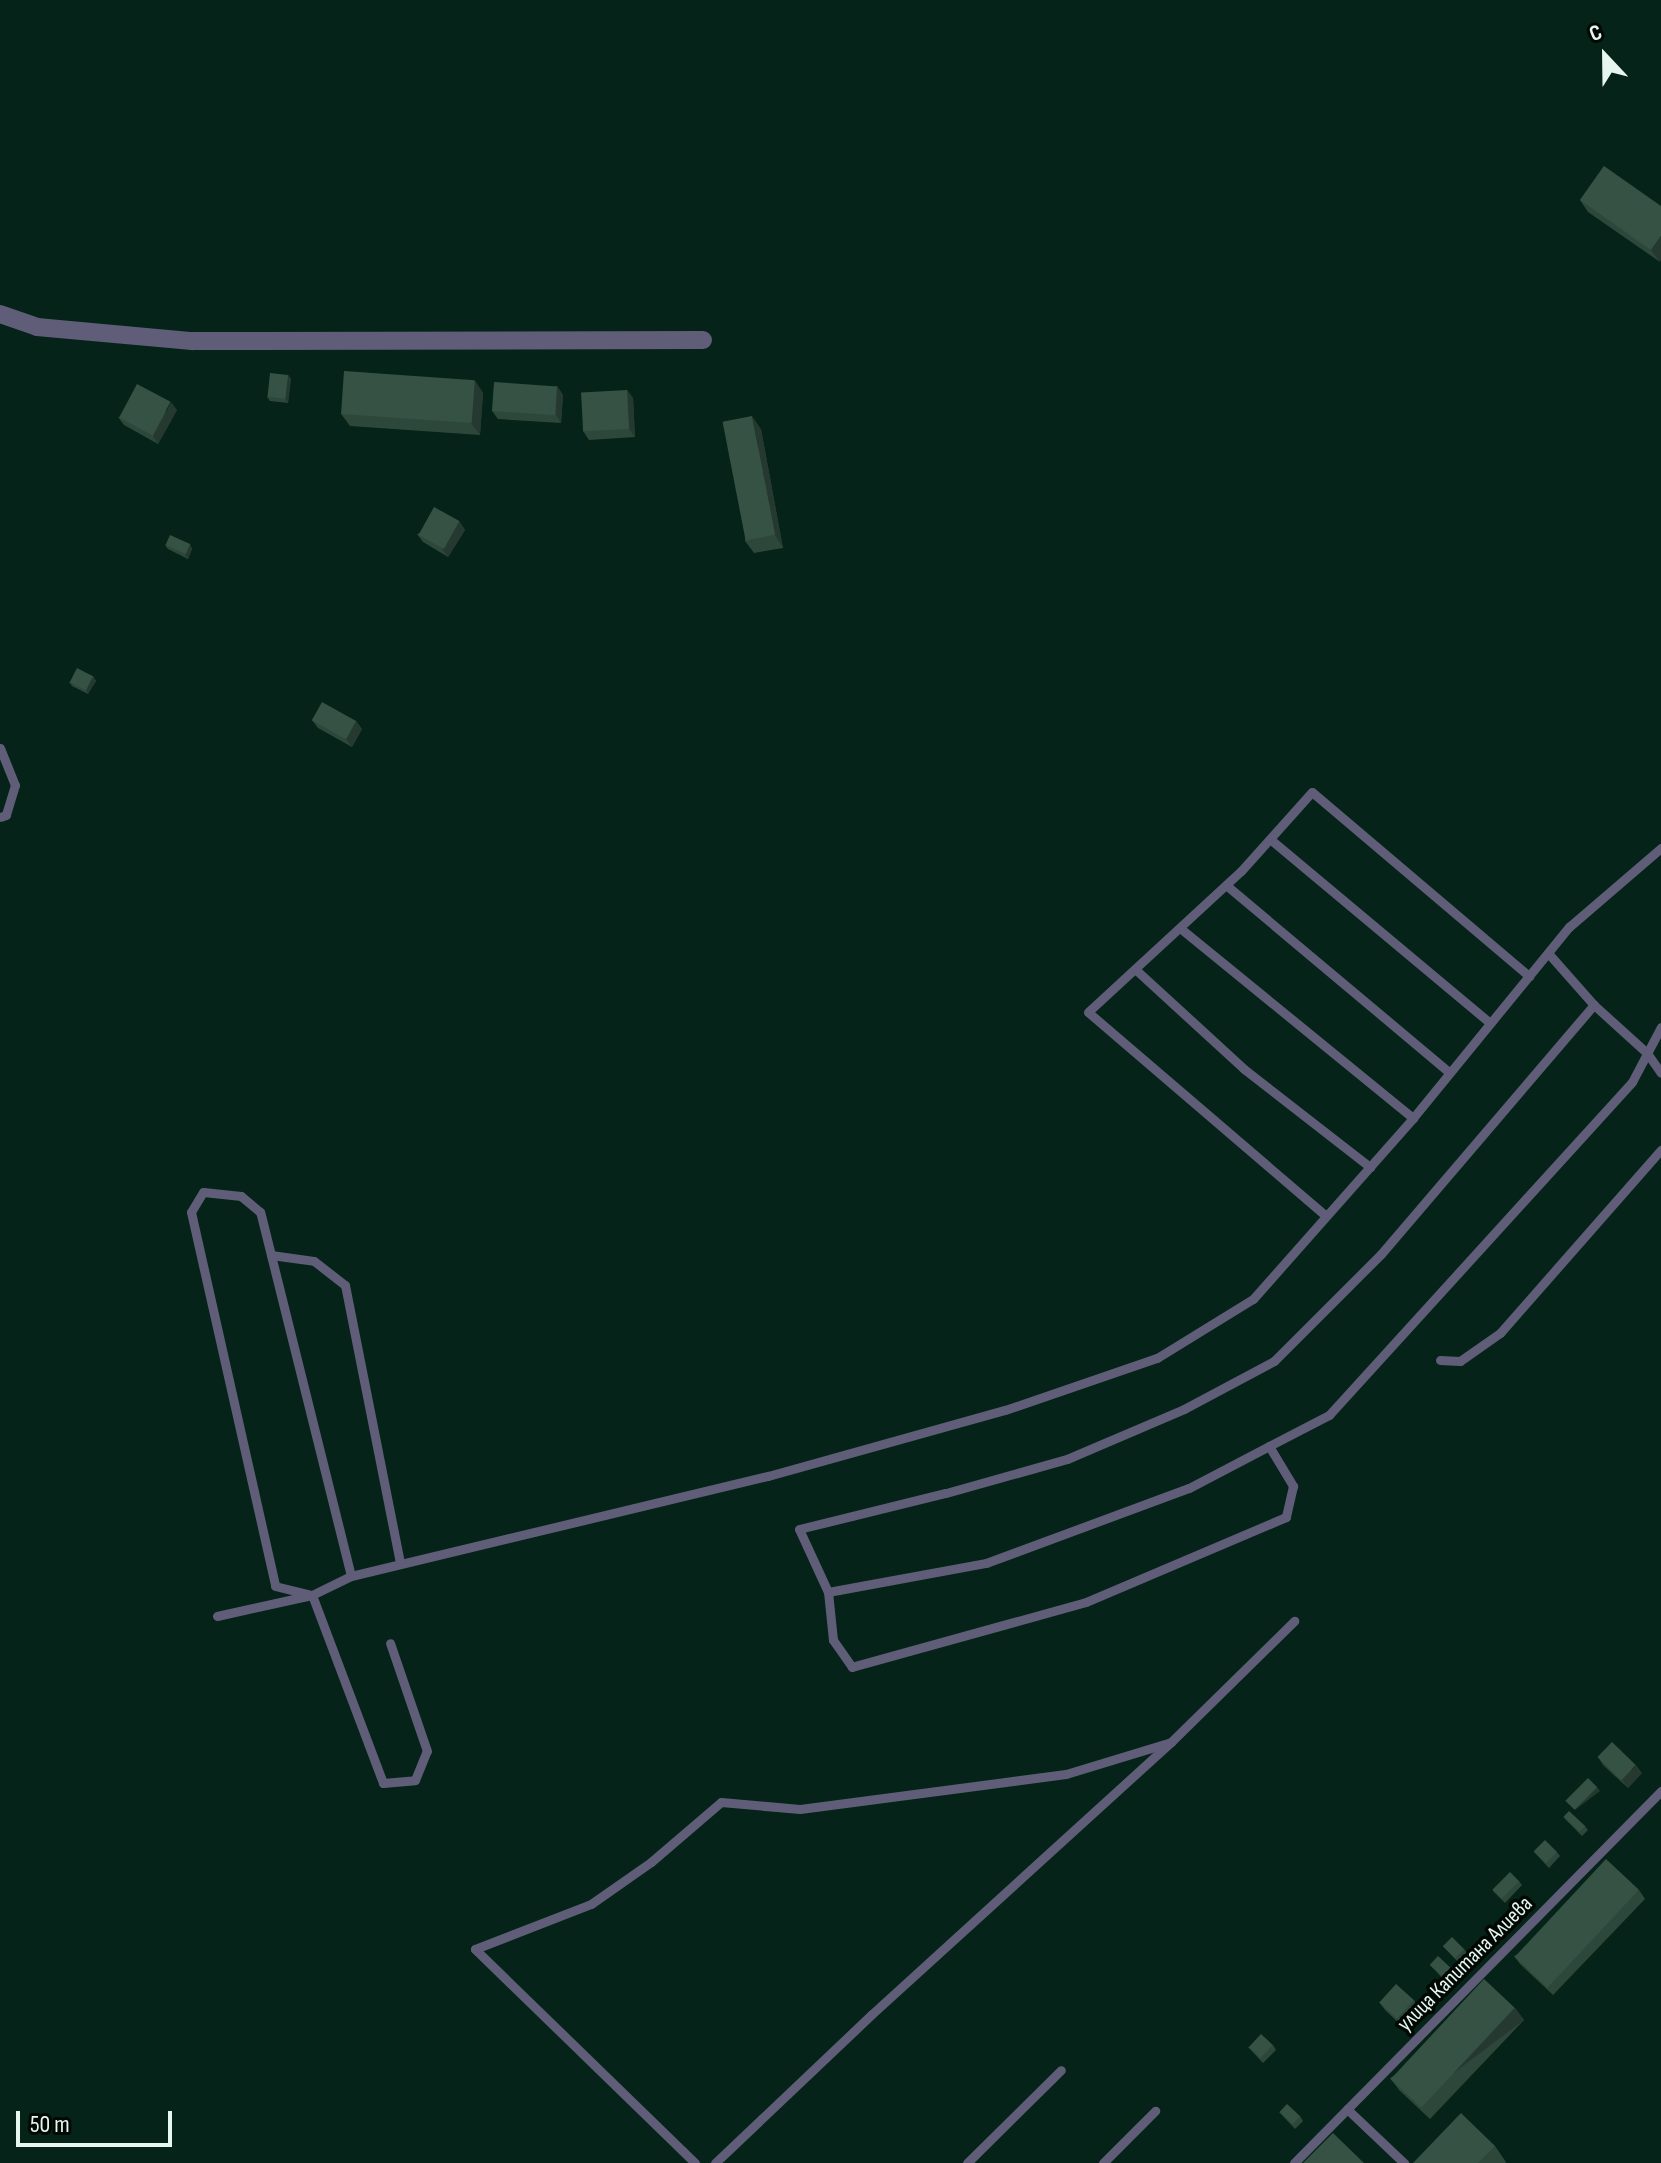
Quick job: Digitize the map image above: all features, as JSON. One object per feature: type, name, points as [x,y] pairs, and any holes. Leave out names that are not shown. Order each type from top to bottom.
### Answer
[{"type":"street","points":[[0,314],[37,327],[192,341],[703,340]]},
{"type":"lane","points":[[0,748],[15,785],[6,815],[0,817]]},
{"type":"lane","points":[[1326,1216],[1088,1012],[1226,885],[1312,792],[1529,976]]},
{"type":"lane","points":[[1270,839],[1490,1023]]},
{"type":"lane","points":[[217,1616],[312,1595],[351,1576],[768,1476],[1005,1410],[1157,1358],[1253,1299],[1413,1118],[1569,927],[1661,848]]},
{"type":"lane","points":[[1226,885],[1450,1073]]},
{"type":"lane","points":[[1180,928],[1413,1118]]},
{"type":"lane","points":[[1548,953],[1594,1005],[1647,1053],[1661,1073]]},
{"type":"lane","points":[[1135,969],[1244,1069],[1370,1167]]},
{"type":"lane","points":[[1269,1446],[1293,1486],[1286,1517],[1086,1602],[852,1667],[833,1640],[828,1592],[799,1529],[1067,1459],[1184,1409],[1274,1361],[1381,1254],[1594,1005]]},
{"type":"lane","points":[[828,1592],[986,1563],[1189,1488],[1329,1415],[1632,1082],[1661,1027]]},
{"type":"lane","points":[[1440,1360],[1460,1361],[1500,1333],[1661,1150]]},
{"type":"lane","points":[[312,1595],[275,1586],[191,1212],[203,1192],[241,1196],[260,1212],[351,1576]]},
{"type":"lane","points":[[271,1255],[314,1261],[345,1285],[400,1564]]},
{"type":"lane","points":[[312,1595],[383,1783],[415,1780],[427,1751],[390,1643]]},
{"type":"lane","points":[[715,2163],[872,2014],[1171,1742],[1294,1621]]},
{"type":"lane","points":[[695,2163],[475,1949],[591,1904],[651,1862],[721,1802],[800,1809],[1066,1774],[1171,1742]]},
{"type":"lane","name":"улица Капитана Алиева","points":[[1294,2163],[1661,1791]]},
{"type":"lane","points":[[967,2163],[1061,2070]]},
{"type":"lane","points":[[1347,2109],[1404,2163]]},
{"type":"lane","points":[[1103,2163],[1155,2111]]},
{"type":"building","points":[[1604,166],[1661,206],[1661,236],[1651,250],[1580,200]]},
{"type":"building","points":[[344,371],[475,380],[472,423],[341,414]]},
{"type":"building","points":[[270,373],[288,375],[285,399],[267,397]]},
{"type":"building","points":[[494,382],[557,386],[555,415],[492,411]]},
{"type":"building","points":[[137,384],[171,402],[153,435],[119,418]]},
{"type":"building","points":[[627,390],[629,429],[583,431],[581,392]]},
{"type":"building","points":[[752,416],[775,535],[746,541],[723,422]]},
{"type":"building","points":[[434,507],[459,521],[444,549],[418,535]]},
{"type":"building","points":[[170,535],[190,544],[186,554],[166,545]]},
{"type":"building","points":[[77,668],[93,676],[86,690],[70,682]]},
{"type":"building","points":[[322,702],[356,721],[346,739],[312,720]]},
{"type":"building","points":[[1612,1742],[1636,1765],[1621,1780],[1597,1757]]},
{"type":"building","points":[[1588,1778],[1597,1787],[1575,1810],[1565,1801]]},
{"type":"building","points":[[1569,1811],[1585,1826],[1580,1832],[1564,1817]]},
{"type":"building","points":[[1545,1840],[1557,1852],[1546,1863],[1534,1851]]},
{"type":"building","points":[[1606,1859],[1639,1890],[1548,1988],[1515,1957]]},
{"type":"building","points":[[1510,1872],[1519,1881],[1502,1899],[1492,1890]]},
{"type":"building","points":[[1452,1937],[1464,1949],[1455,1958],[1443,1946]]},
{"type":"building","points":[[1438,1956],[1452,1969],[1444,1978],[1430,1965]]},
{"type":"building","points":[[1484,1979],[1515,2008],[1421,2108],[1391,2079]]},
{"type":"building","points":[[1396,1984],[1414,2000],[1397,2019],[1379,2003]]},
{"type":"building","points":[[1261,2034],[1273,2045],[1260,2058],[1249,2047]]},
{"type":"building","points":[[1287,2104],[1300,2116],[1293,2124],[1279,2112]]},
{"type":"building","points":[[1461,2113],[1495,2146],[1478,2163],[1413,2163]]},
{"type":"building","points":[[1333,2133],[1364,2163],[1303,2163]]}]
